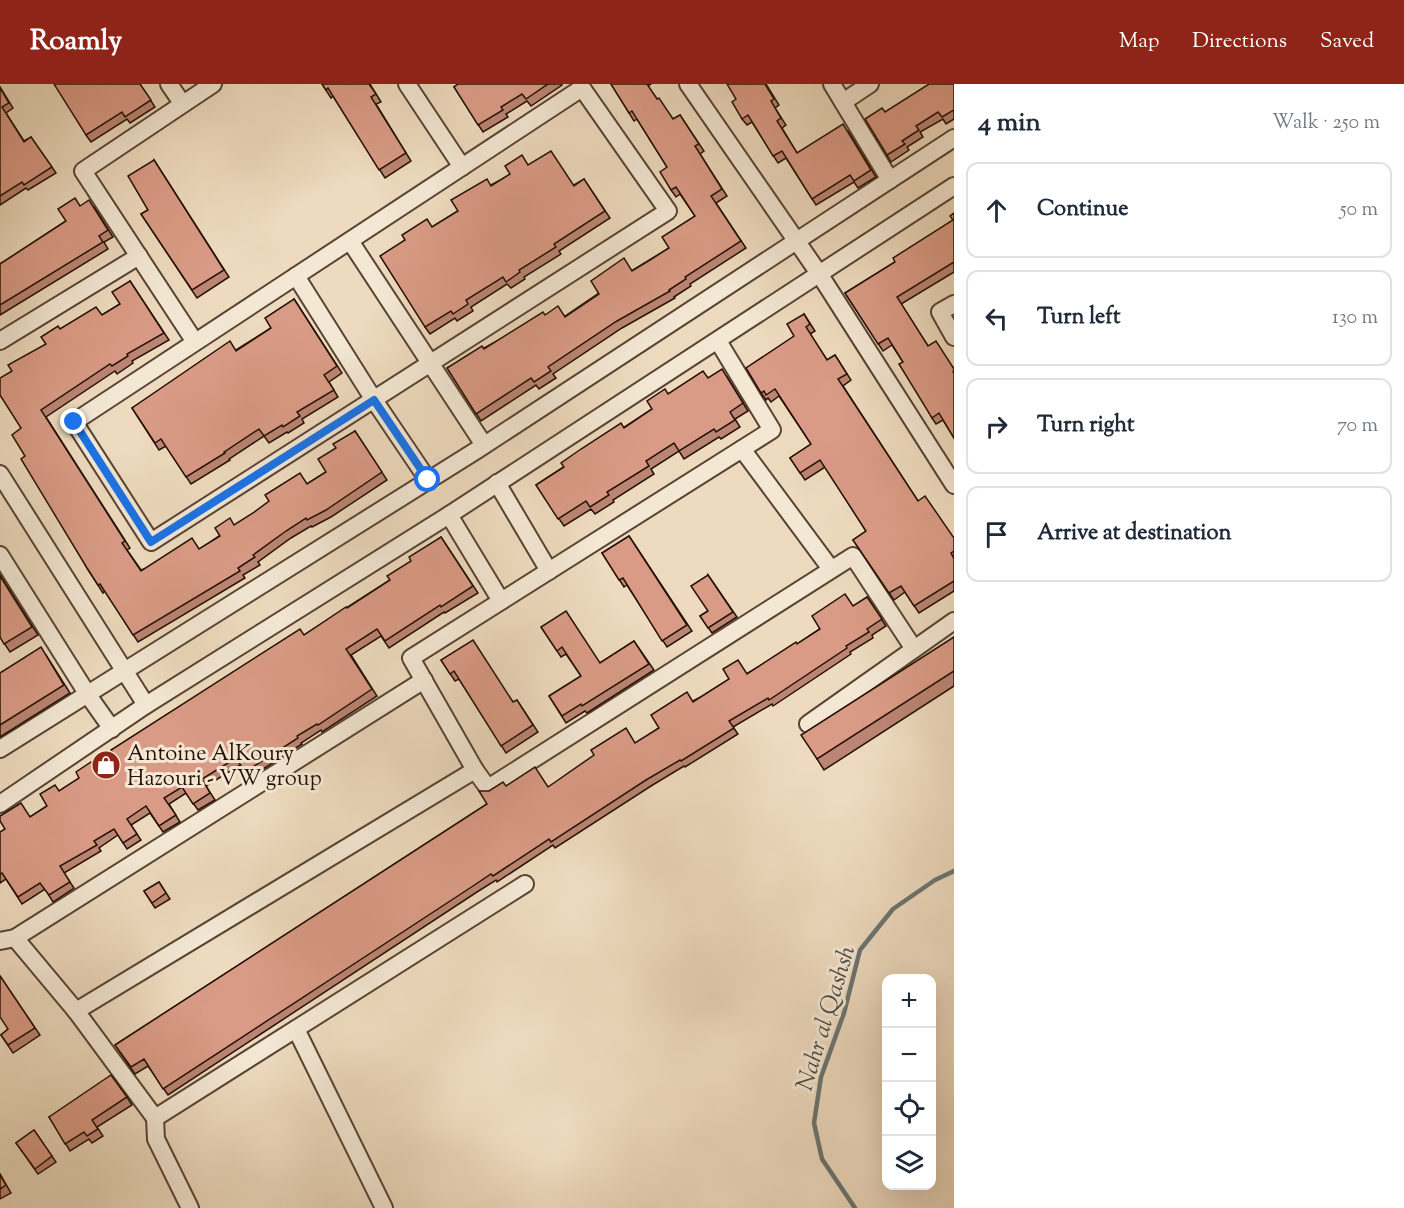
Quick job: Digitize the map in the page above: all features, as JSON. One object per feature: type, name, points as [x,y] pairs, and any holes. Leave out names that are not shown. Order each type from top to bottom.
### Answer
[{"type":"street","points":[[169,84],[182,103]]},
{"type":"street","points":[[195,342],[83,171],[213,84]]},
{"type":"street","points":[[408,84],[462,167]]},
{"type":"street","points":[[688,84],[820,275],[954,485]]},
{"type":"street","points":[[832,84],[890,180]]},
{"type":"street","points":[[843,102],[870,84]]},
{"type":"street","points":[[582,88],[668,212],[151,542],[74,422],[350,241],[582,88]]},
{"type":"street","points":[[0,749],[484,446],[954,138]]},
{"type":"street","points":[[0,804],[146,705],[449,515],[954,186]]},
{"type":"street","points":[[350,241],[484,446]]},
{"type":"street","points":[[0,341],[139,256]]},
{"type":"street","points":[[296,276],[374,400],[428,480]]},
{"type":"street","points":[[954,304],[940,312],[954,337]]},
{"type":"street","points":[[718,341],[772,430],[411,658],[475,770],[488,788],[853,556],[914,649]]},
{"type":"street","points":[[742,449],[831,569]]},
{"type":"street","points":[[0,474],[146,705]]},
{"type":"street","points":[[497,483],[549,571]]},
{"type":"street","points":[[449,515],[501,601]]},
{"type":"street","points":[[0,555],[112,729]]},
{"type":"street","points":[[808,724],[954,621]]},
{"type":"street","points":[[190,1208],[156,1139],[155,1118],[76,1011],[8,940],[424,680]]},
{"type":"street","points":[[76,1011],[475,770]]},
{"type":"street","points":[[155,1118],[525,884]]},
{"type":"street","points":[[296,1029],[384,1208]]},
{"type":"building","points":[[54,84],[140,84],[151,100],[125,117],[122,112],[86,135]]},
{"type":"building","points":[[322,84],[369,84],[376,94],[371,97],[406,153],[379,170],[328,88],[326,90]]},
{"type":"building","points":[[458,84],[548,84],[526,99],[522,94],[501,107],[503,110],[478,125],[454,87]]},
{"type":"building","points":[[611,84],[647,84],[673,119],[680,115],[699,144],[695,146],[722,189],[711,196],[741,241],[685,277],[686,279],[670,291],[617,321],[548,367],[551,371],[534,382],[531,378],[476,414],[447,368],[482,346],[484,349],[543,312],[545,315],[558,306],[565,317],[599,294],[591,281],[624,258],[632,271],[650,260],[669,248],[662,237],[695,216],[676,187],[671,190],[660,172],[667,167],[632,111],[629,113]]},
{"type":"building","points":[[727,84],[765,84],[774,99],[771,101],[781,118],[777,121],[797,153],[843,124],[871,170],[854,181],[850,175],[812,199],[782,151],[773,156],[748,115],[742,119],[732,102],[736,99]]},
{"type":"building","points":[[929,84],[954,84],[954,110],[942,117],[938,112],[916,126],[919,130],[902,141],[905,144],[887,155],[865,119],[882,108],[885,112]]},
{"type":"building","points":[[0,88],[9,103],[2,107],[24,142],[31,137],[52,167],[24,185],[22,182],[0,196]]},
{"type":"building","points":[[551,151],[574,186],[584,179],[605,211],[554,244],[556,247],[519,270],[520,272],[506,282],[503,277],[466,300],[468,304],[453,314],[451,311],[425,327],[380,256],[405,240],[402,235],[427,219],[432,227],[458,211],[451,200],[487,179],[491,186],[510,174],[505,166],[522,155],[528,165]]},
{"type":"building","points":[[154,160],[224,270],[192,290],[141,214],[148,210],[128,176]]},
{"type":"building","points":[[75,198],[80,206],[89,200],[108,230],[99,236],[103,242],[0,305],[0,264],[66,221],[58,209]]},
{"type":"building","points":[[954,213],[954,262],[897,297],[928,346],[936,341],[954,369],[954,438],[939,413],[932,418],[899,364],[903,362],[888,338],[878,344],[845,293],[895,262],[893,258],[953,220],[950,216]]},
{"type":"building","points":[[130,281],[164,333],[127,354],[128,356],[112,366],[110,364],[41,410],[125,541],[122,543],[141,571],[192,538],[199,549],[220,536],[215,528],[230,518],[234,525],[253,513],[269,501],[265,495],[300,473],[307,484],[326,472],[318,459],[336,448],[333,444],[355,431],[382,472],[326,510],[307,520],[306,518],[286,531],[238,568],[240,571],[133,635],[87,568],[21,459],[25,456],[12,435],[21,428],[0,395],[0,378],[12,371],[8,365],[46,344],[41,337],[58,326],[60,329],[96,307],[102,315],[120,304],[112,292]]},
{"type":"building","points":[[294,299],[337,366],[324,375],[334,390],[297,412],[300,416],[283,427],[282,425],[264,436],[259,429],[186,477],[161,439],[155,443],[132,408],[230,341],[236,351],[271,328],[265,318]]},
{"type":"building","points":[[804,314],[810,324],[806,327],[827,360],[835,355],[847,374],[838,379],[918,501],[925,496],[954,538],[954,551],[951,553],[954,559],[954,581],[914,606],[901,586],[889,593],[853,540],[866,531],[820,460],[800,473],[790,458],[811,444],[775,389],[766,395],[764,391],[761,393],[746,368],[794,336],[787,324]]},
{"type":"building","points":[[722,369],[743,403],[730,412],[735,420],[716,432],[714,429],[679,451],[674,443],[646,461],[649,466],[607,492],[609,495],[590,507],[586,501],[558,519],[536,485],[564,467],[561,463],[581,449],[621,423],[624,428],[652,409],[647,401],[665,389],[668,394],[703,371],[708,378]]},
{"type":"building","points":[[629,536],[687,625],[662,641],[623,578],[619,580],[602,553]]},
{"type":"building","points":[[441,537],[473,586],[385,641],[377,629],[346,649],[372,689],[245,772],[236,758],[202,779],[210,793],[193,804],[182,787],[164,798],[176,815],[159,826],[146,806],[127,819],[137,834],[123,843],[114,829],[94,841],[97,845],[60,866],[70,882],[49,895],[40,883],[18,897],[2,873],[0,874],[0,832],[5,829],[0,816],[21,803],[30,817],[47,806],[40,794],[55,785],[59,791],[79,778],[76,772],[91,762],[96,770],[116,758],[111,750],[300,629],[304,635],[347,608],[390,580],[387,576],[411,561],[409,557]]},
{"type":"building","points":[[708,575],[733,612],[708,628],[700,616],[708,611],[691,586]]},
{"type":"building","points":[[0,576],[32,627],[4,644],[0,637]]},
{"type":"building","points":[[845,594],[853,606],[867,597],[882,619],[867,629],[869,632],[846,646],[847,648],[769,700],[768,698],[729,721],[734,728],[646,780],[551,842],[549,839],[493,876],[491,874],[163,1089],[144,1059],[131,1067],[115,1045],[487,804],[479,791],[489,791],[503,782],[506,786],[535,767],[548,787],[594,755],[591,750],[626,728],[635,743],[659,728],[651,715],[687,692],[693,702],[729,679],[723,669],[738,660],[747,674],[820,629],[812,616]]},
{"type":"building","points":[[566,611],[600,663],[634,641],[649,664],[562,716],[549,696],[581,676],[562,647],[557,651],[541,627]]},
{"type":"building","points":[[954,637],[954,671],[817,759],[801,735]]},
{"type":"building","points":[[473,640],[513,702],[517,700],[533,725],[501,746],[454,671],[450,674],[441,660]]},
{"type":"building","points":[[41,647],[64,685],[0,725],[0,673]]},
{"type":"building","points":[[159,882],[166,893],[152,903],[144,891]]},
{"type":"building","points":[[0,976],[35,1028],[8,1045],[1,1035],[8,1029],[0,1017]]},
{"type":"building","points":[[111,1075],[127,1097],[92,1120],[98,1129],[87,1136],[84,1132],[65,1144],[49,1117]]},
{"type":"building","points":[[34,1130],[52,1156],[35,1169],[16,1143]]},
{"type":"building","points":[[0,1175],[6,1185],[0,1189]]},
{"type":"waterway","name":"Nahr al Qashsh","points":[[855,1208],[822,1159],[814,1123],[821,1077],[844,1013],[860,950],[893,909],[935,880],[954,871]]},
{"type":"place","name":"Antoine AlKoury Hazouri - VW group","points":[[106,765]]},
{"type":"route","points":[[74,422],[151,542],[374,400],[428,480]]}]
